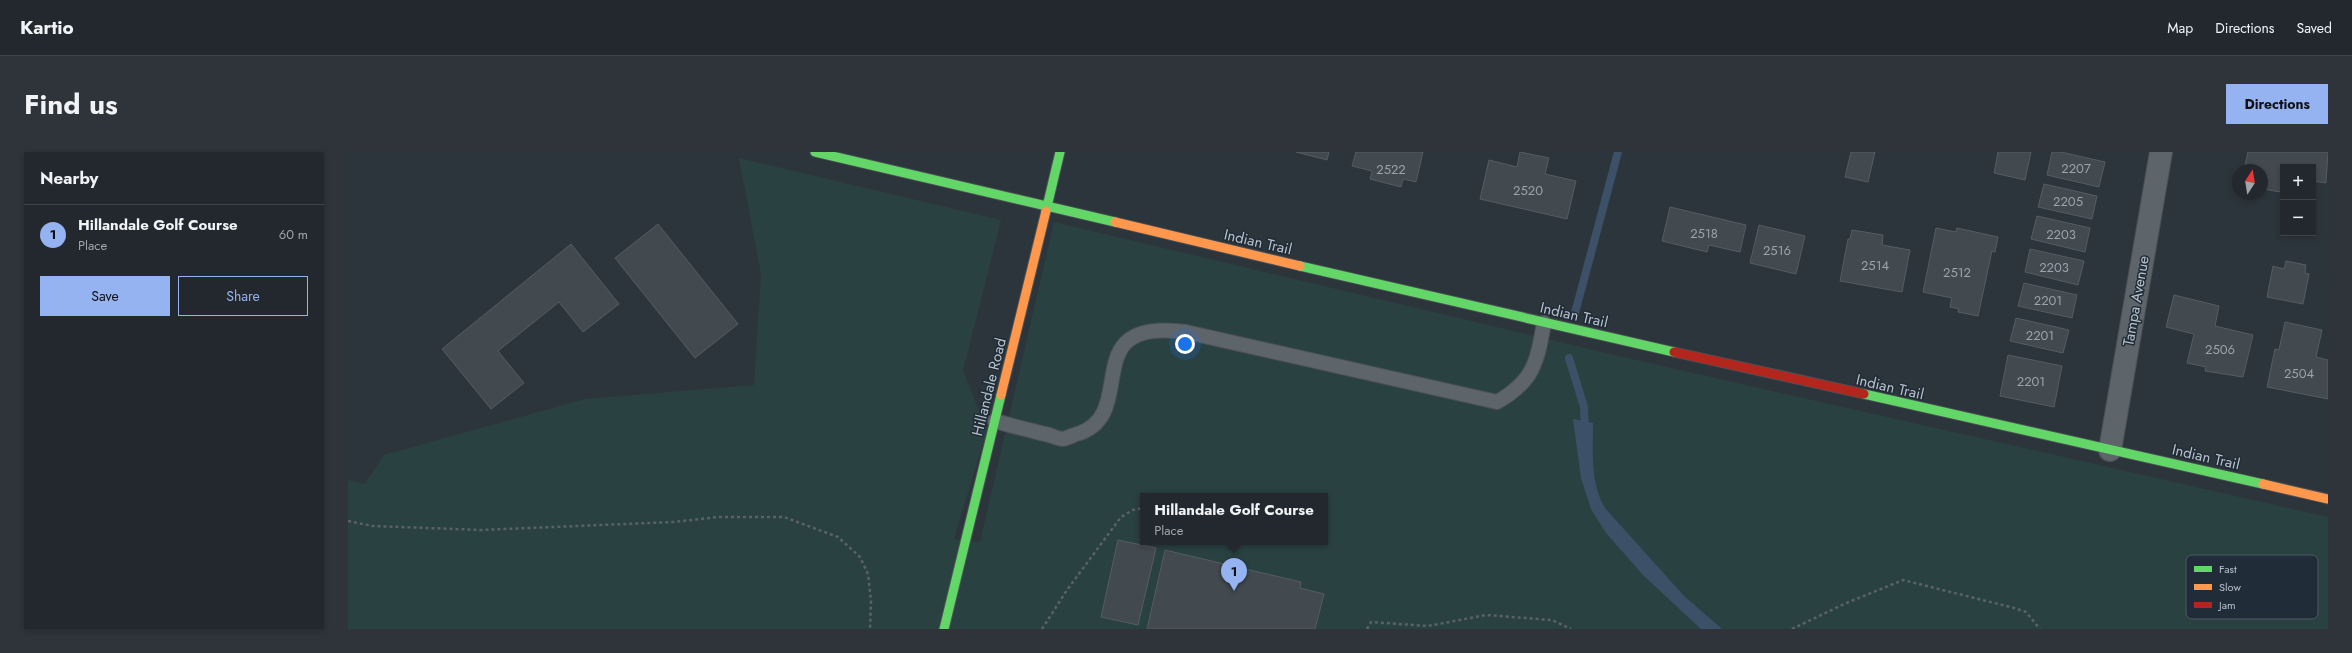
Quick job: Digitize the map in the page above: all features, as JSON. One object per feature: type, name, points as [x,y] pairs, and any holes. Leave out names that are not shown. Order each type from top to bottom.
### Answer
[{"type":"street","name":"Indian Trail","points":[[815,152],[1544,323],[2328,499]]},
{"type":"street","name":"Hillandale Road","points":[[944,629],[1060,152]]},
{"type":"street","name":"Tampa Avenue","points":[[2110,450],[2161,152]]},
{"type":"lane","points":[[995,421],[1063,439],[1089,430],[1100,421],[1105,409],[1117,356],[1122,346],[1132,337],[1145,331],[1161,330],[1186,332],[1497,402],[1512,393],[1524,382],[1538,356],[1544,323]]},
{"type":"path","points":[[1042,629],[1067,590],[1121,517],[1133,510],[1140,509]]},
{"type":"path","points":[[348,521],[373,526],[482,530],[674,522],[718,517],[784,516],[838,537],[860,557],[868,574],[871,601],[870,629]]},
{"type":"path","points":[[1792,629],[1844,604],[1903,580],[2026,612],[2040,629]]},
{"type":"path","points":[[1367,629],[1371,622],[1428,626],[1486,615],[1552,620],[1571,629]]},
{"type":"green space","points":[[739,158],[1001,220],[963,371],[987,430],[954,539],[980,542],[1054,222],[1623,357],[2328,517],[2328,629],[348,629],[348,480],[365,484],[384,455],[585,399],[754,385],[761,274]]},
{"type":"water","points":[[1573,419],[1593,423],[1593,467],[1597,488],[1605,508],[1684,596],[1722,629],[1701,629],[1644,576],[1606,533],[1591,509],[1581,478]]},
{"type":"building","points":[[1296,152],[1329,152],[1327,160]]},
{"type":"building","points":[[1356,152],[1423,152],[1416,182],[1403,179],[1401,187],[1370,179],[1372,171],[1352,166]]},
{"type":"building","points":[[1520,152],[1549,158],[1545,174],[1576,181],[1567,219],[1480,199],[1489,160],[1517,167]]},
{"type":"building","points":[[1851,152],[1875,152],[1868,182],[1845,177]]},
{"type":"building","points":[[1998,152],[2031,152],[2025,180],[1994,173]]},
{"type":"building","points":[[2052,152],[2061,152],[2105,162],[2099,187],[2047,175]]},
{"type":"building","points":[[2248,152],[2328,152],[2326,183],[2316,181],[2316,164],[2280,164],[2280,192],[2268,190],[2268,164],[2245,164]]},
{"type":"building","points":[[2044,184],[2097,196],[2092,219],[2038,207]]},
{"type":"building","points":[[1670,207],[1746,225],[1740,252],[1709,245],[1707,252],[1662,241]]},
{"type":"building","points":[[2037,216],[2090,228],[2085,252],[2031,239]]},
{"type":"building","points":[[658,224],[738,324],[695,358],[615,258]]},
{"type":"building","points":[[1759,225],[1805,236],[1796,274],[1750,263]]},
{"type":"building","points":[[1936,228],[1956,232],[1957,228],[1998,237],[1995,252],[1992,251],[1978,316],[1958,312],[1959,309],[1950,307],[1952,298],[1923,292]]},
{"type":"building","points":[[1852,230],[1883,235],[1882,245],[1910,250],[1902,292],[1840,281],[1848,239],[1850,239]]},
{"type":"building","points":[[571,244],[619,304],[583,332],[559,302],[498,351],[524,383],[491,409],[442,349]]},
{"type":"building","points":[[2030,249],[2084,261],[2078,285],[2025,272]]},
{"type":"building","points":[[2286,261],[2306,265],[2305,273],[2309,274],[2303,304],[2267,297],[2273,266],[2284,269]]},
{"type":"building","points":[[2024,283],[2077,295],[2072,318],[2018,306]]},
{"type":"building","points":[[2174,295],[2219,306],[2215,326],[2253,335],[2243,377],[2205,371],[2206,367],[2187,363],[2194,334],[2166,327]]},
{"type":"building","points":[[2016,318],[2069,330],[2063,353],[2010,341]]},
{"type":"building","points":[[2285,322],[2322,330],[2316,357],[2328,360],[2328,399],[2267,387],[2275,349],[2279,350]]},
{"type":"building","points":[[2008,355],[2062,366],[2054,407],[2000,396]]},
{"type":"building","points":[[1118,540],[1156,548],[1138,625],[1101,617]]},
{"type":"building","points":[[1165,550],[1301,582],[1300,588],[1324,594],[1315,629],[1147,629]]},
{"type":"waterway","points":[[1575,313],[1618,152]]},
{"type":"waterway","points":[[1569,358],[1584,407],[1585,432]]},
{"type":"traffic: fast","points":[[815,152],[1115,222]]},
{"type":"traffic: fast","points":[[1046,211],[1060,152]]},
{"type":"traffic: fast","points":[[1300,266],[1674,352]]},
{"type":"traffic: fast","points":[[1864,394],[2263,484]]},
{"type":"traffic: fast","points":[[944,629],[1001,395]]},
{"type":"traffic: slow","points":[[1001,395],[1046,211]]},
{"type":"traffic: slow","points":[[1115,222],[1300,266]]},
{"type":"traffic: slow","points":[[2263,484],[2328,499]]},
{"type":"traffic: jam","points":[[1674,352],[1864,394]]},
{"type":"place","name":"Hillandale Golf Course","points":[[1234,591]]}]
